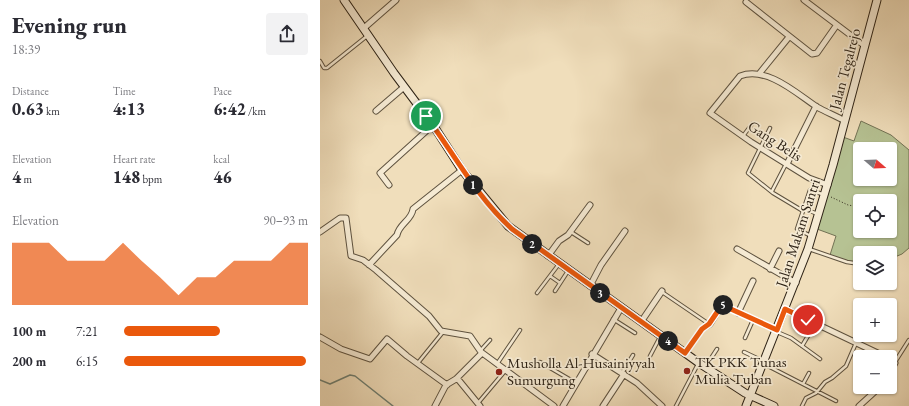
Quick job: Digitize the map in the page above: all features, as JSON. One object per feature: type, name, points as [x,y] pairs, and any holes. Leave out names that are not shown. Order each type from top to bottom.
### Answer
[{"type":"street","points":[[344,0],[404,87],[433,125],[462,170],[503,221],[548,256],[698,363],[750,396],[774,406]]},
{"type":"street","points":[[364,28],[396,0]]},
{"type":"street","points":[[804,0],[836,26],[865,46]]},
{"type":"street","name":"Jalan Tegalrejo","points":[[845,121],[877,0]]},
{"type":"street","points":[[746,2],[814,55],[836,26]]},
{"type":"street","points":[[789,37],[759,74],[789,88],[816,106],[845,121]]},
{"type":"street","name":"Gang Belis","points":[[759,74],[740,76],[710,112],[711,114],[760,148],[812,179],[828,185]]},
{"type":"street","points":[[376,111],[404,87]]},
{"type":"street","points":[[787,164],[816,106]]},
{"type":"street","name":"Jalan Makam Santri","points":[[746,406],[796,283],[808,249],[828,185],[845,121]]},
{"type":"street","points":[[389,185],[380,172],[433,125]]},
{"type":"street","points":[[369,264],[397,235],[398,231],[413,214],[413,209],[462,170]]},
{"type":"street","points":[[548,256],[557,242],[570,232],[590,205]]},
{"type":"street","points":[[320,232],[340,218],[345,218],[348,222],[350,255],[369,264],[426,313],[443,332],[470,335],[481,352],[554,406]]},
{"type":"street","points":[[590,286],[602,263],[625,231]]},
{"type":"street","points":[[737,249],[796,283]]},
{"type":"street","points":[[770,269],[779,251]]},
{"type":"street","points":[[738,313],[753,281]]},
{"type":"street","points":[[641,322],[662,291]]},
{"type":"street","points":[[685,353],[702,329],[709,324],[722,305],[777,331]]},
{"type":"street","points":[[563,406],[592,354],[621,308]]},
{"type":"street","points":[[785,309],[871,350]]},
{"type":"street","points":[[320,337],[336,347],[370,359],[386,339],[417,364],[447,385]]},
{"type":"street","points":[[435,406],[447,385],[457,378],[481,352]]},
{"type":"street","points":[[592,354],[623,373],[642,387],[662,406]]},
{"type":"street","points":[[603,406],[623,373]]},
{"type":"street","points":[[457,378],[479,404]]},
{"type":"street","points":[[859,406],[872,394]]},
{"type":"lane","points":[[320,61],[324,68],[327,68],[369,35]]},
{"type":"lane","points":[[743,136],[752,124]]},
{"type":"lane","points":[[770,128],[748,173],[792,206],[819,214]]},
{"type":"lane","points":[[772,191],[787,164]]},
{"type":"lane","points":[[812,237],[797,230],[810,190],[825,195]]},
{"type":"lane","points":[[570,232],[588,243]]},
{"type":"lane","points":[[808,249],[845,262],[853,263]]},
{"type":"lane","points":[[538,293],[559,264]]},
{"type":"lane","points":[[555,291],[569,271]]},
{"type":"lane","points":[[550,276],[560,283]]},
{"type":"lane","points":[[662,291],[709,324]]},
{"type":"lane","points":[[613,319],[635,333]]},
{"type":"lane","points":[[745,338],[753,320]]},
{"type":"lane","points":[[802,346],[815,323]]},
{"type":"lane","points":[[497,364],[520,330]]},
{"type":"lane","points":[[777,331],[820,359]]},
{"type":"lane","points":[[417,364],[443,332]]},
{"type":"lane","points":[[650,356],[661,336]]},
{"type":"lane","points":[[481,352],[490,340]]},
{"type":"lane","points":[[897,359],[909,340]]},
{"type":"lane","points":[[802,406],[806,398],[818,391],[825,382],[846,366],[856,343]]},
{"type":"lane","points":[[706,367],[717,349]]},
{"type":"lane","points":[[744,352],[836,401]]},
{"type":"lane","points":[[623,373],[633,355]]},
{"type":"lane","points":[[540,362],[576,383]]},
{"type":"lane","points":[[676,406],[698,363]]},
{"type":"lane","points":[[479,404],[505,370]]},
{"type":"lane","points":[[803,384],[809,373]]},
{"type":"path","points":[[825,195],[853,206]]},
{"type":"green space","points":[[861,121],[891,135],[909,150],[909,248],[902,254],[897,256],[897,246],[853,246],[853,261],[830,255],[836,236],[817,229],[843,137],[854,141]]},
{"type":"waterway","points":[[320,380],[330,384],[350,375],[355,376],[393,406]]},
{"type":"place","name":"TK PKK Tunas Mulia Tuban","points":[[687,371]]},
{"type":"place","name":"Musholla Al-Husainiyyah Sumurgung","points":[[499,372]]},
{"type":"route","points":[[426,116],[462,170],[503,221],[520,236],[685,353],[702,329],[709,324],[722,305],[777,330],[785,309],[808,320]]}]
